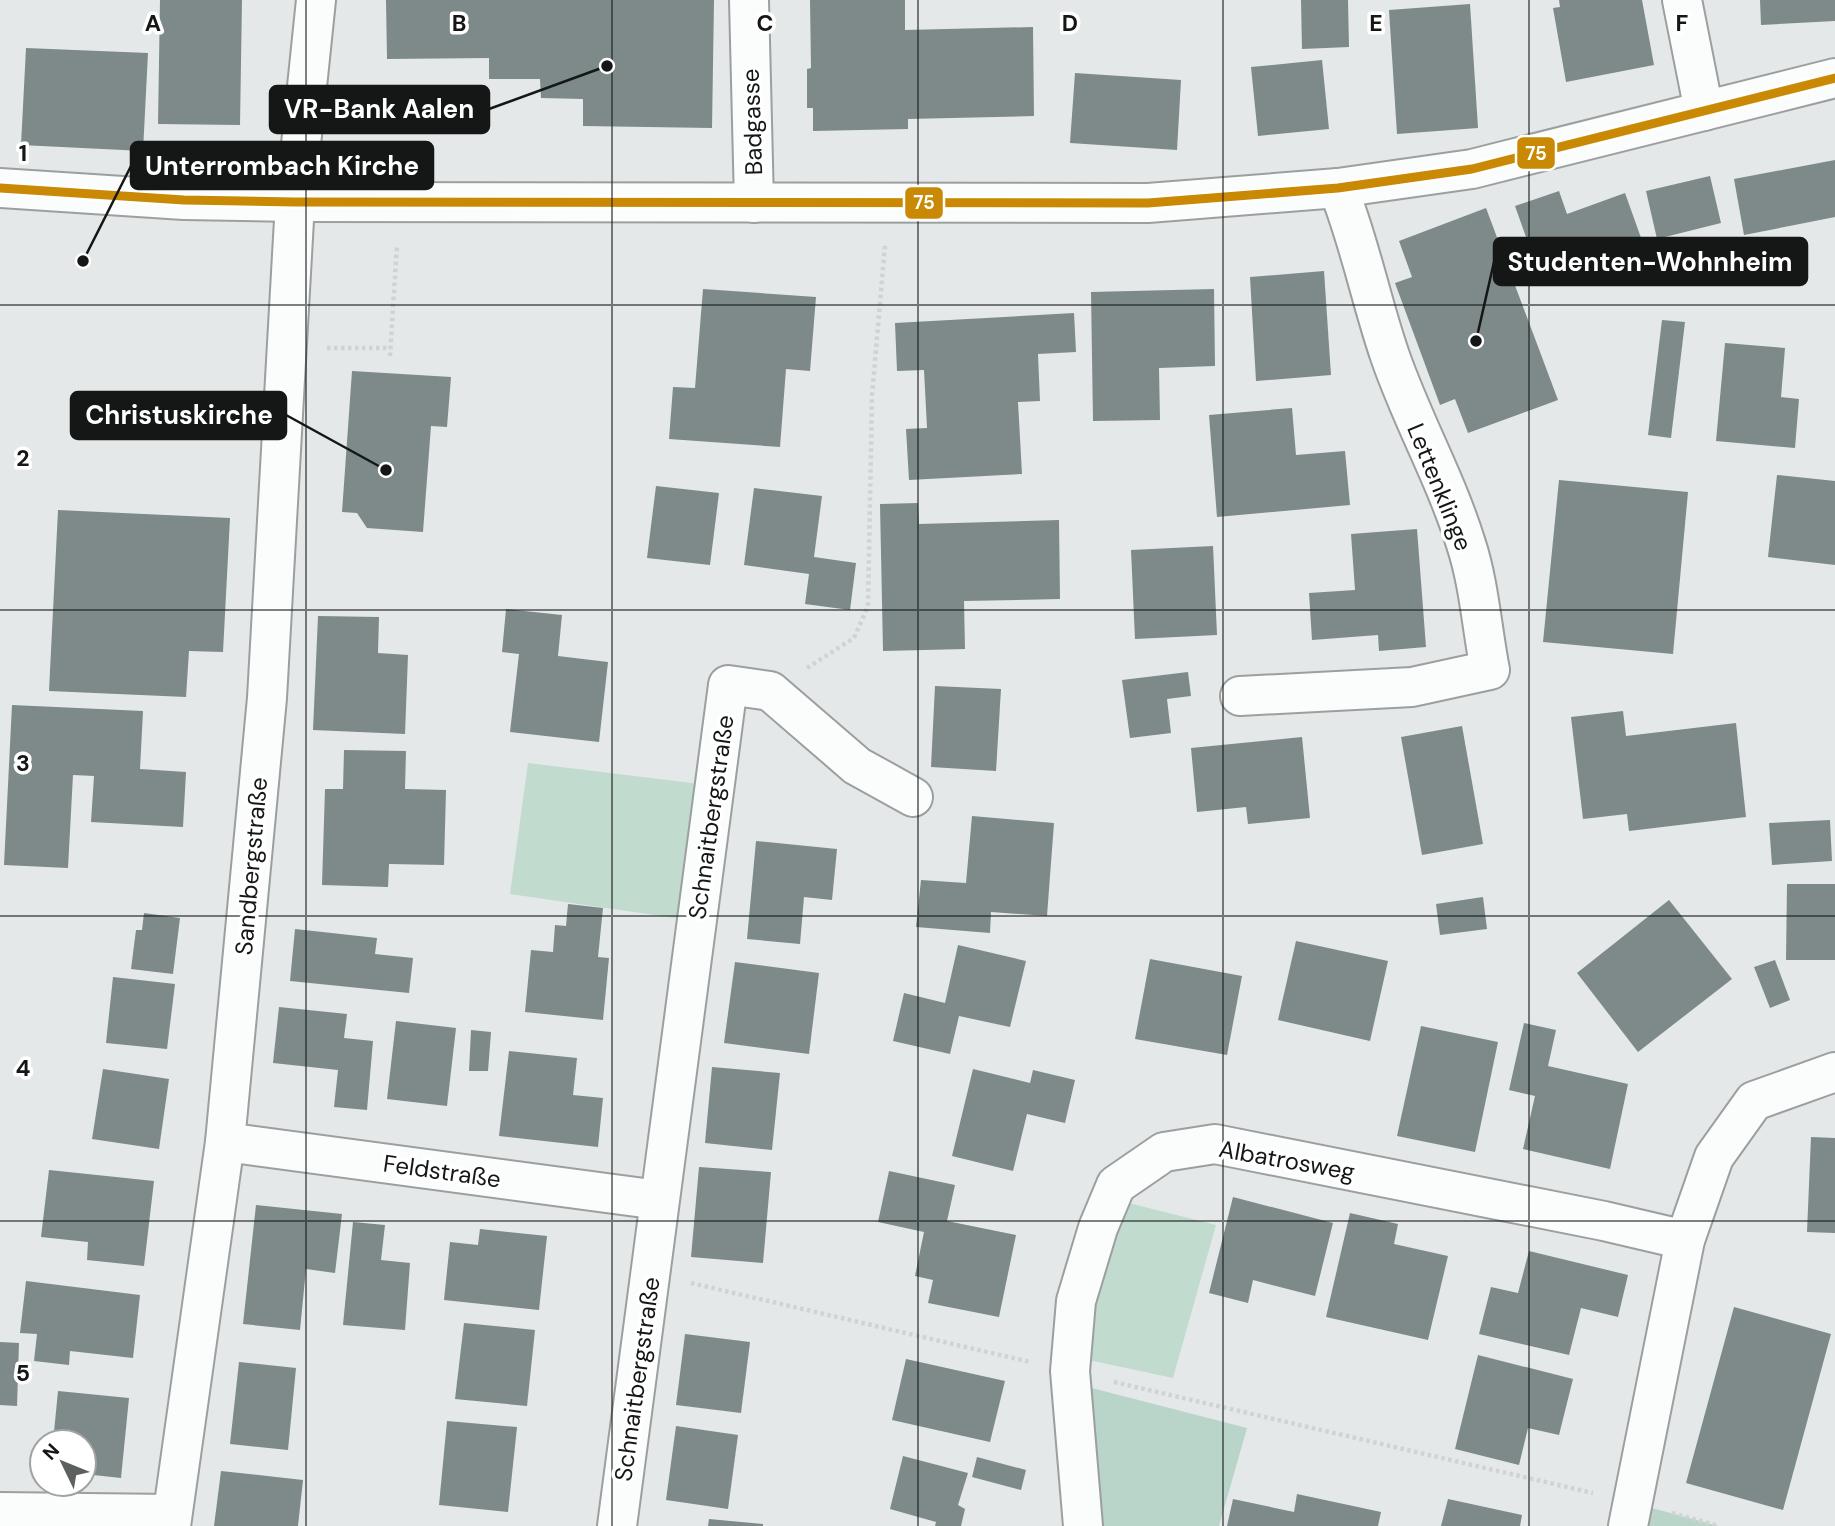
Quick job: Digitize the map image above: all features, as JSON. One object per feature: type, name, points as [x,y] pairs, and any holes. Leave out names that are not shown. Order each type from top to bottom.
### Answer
[{"type":"street","points":[[295,202],[316,0]]},
{"type":"street","name":"Badgasse","points":[[749,0],[754,203]]},
{"type":"street","points":[[1682,0],[1704,111]]},
{"type":"street","points":[[0,188],[184,200],[295,202],[1148,203],[1338,188],[1472,169],[1835,78]]},
{"type":"street","name":"Lettenklinge","points":[[1240,696],[1412,687],[1490,670],[1467,545],[1435,463],[1409,410],[1338,188]]},
{"type":"street","name":"Sandbergstraße","points":[[171,1520],[225,1142],[267,698],[295,202]]},
{"type":"street","name":"Schnaitbergstraße","points":[[617,1526],[728,685],[770,691]]},
{"type":"street","points":[[770,691],[857,765],[913,797]]},
{"type":"street","points":[[1631,1514],[1685,1240],[1714,1157],[1754,1101],[1835,1072]]},
{"type":"street","name":"Feldstraße","points":[[225,1142],[659,1200]]},
{"type":"street","name":"Albatrosweg","points":[[1083,1526],[1070,1371],[1076,1301],[1098,1228],[1116,1185],[1164,1152],[1215,1144],[1604,1221],[1685,1240]]},
{"type":"street","points":[[0,1512],[171,1520]]},
{"type":"path","points":[[390,356],[400,202]]},
{"type":"path","points":[[770,691],[854,638],[868,606],[872,396],[885,247],[884,202]]},
{"type":"path","points":[[287,348],[391,348]]},
{"type":"path","points":[[652,1274],[1070,1371],[1631,1514],[1719,1526]]},
{"type":"green space","points":[[528,763],[708,785],[689,920],[510,894]]},
{"type":"green space","points":[[1125,1202],[1216,1225],[1173,1378],[1084,1359],[1088,1311]]},
{"type":"green space","points":[[1080,1385],[1247,1428],[1219,1526],[1093,1526]]},
{"type":"green space","points":[[1633,1503],[1719,1526],[1628,1526]]},
{"type":"building","points":[[160,0],[242,0],[240,125],[158,124]]},
{"type":"building","points":[[386,0],[714,0],[712,128],[583,126],[583,99],[541,98],[540,79],[489,79],[489,58],[387,59]]},
{"type":"building","points":[[810,0],[905,0],[905,30],[1033,27],[1034,116],[908,119],[908,129],[813,131],[813,108],[807,108],[807,69],[811,68]]},
{"type":"building","points":[[1301,0],[1348,0],[1349,47],[1302,49]]},
{"type":"building","points":[[1559,0],[1642,0],[1654,65],[1566,82],[1553,8],[1560,7]]},
{"type":"building","points":[[1760,0],[1835,0],[1835,21],[1761,25]]},
{"type":"building","points":[[1470,4],[1478,128],[1397,134],[1389,10]]},
{"type":"building","points":[[26,48],[148,53],[143,151],[21,145]]},
{"type":"building","points":[[1322,60],[1329,129],[1258,136],[1251,67]]},
{"type":"building","points":[[1075,73],[1181,80],[1177,150],[1070,143]]},
{"type":"building","points":[[1835,160],[1835,217],[1744,235],[1734,179]]},
{"type":"building","points":[[1710,176],[1721,223],[1657,239],[1646,191]]},
{"type":"building","points":[[1559,191],[1567,214],[1625,193],[1645,249],[1543,285],[1515,206]]},
{"type":"building","points":[[1486,208],[1558,400],[1468,433],[1455,399],[1440,405],[1395,283],[1412,277],[1399,241]]},
{"type":"building","points":[[1324,271],[1331,375],[1256,381],[1250,277]]},
{"type":"building","points":[[703,289],[816,297],[810,371],[786,369],[780,447],[669,439],[673,387],[695,388]]},
{"type":"building","points":[[1214,289],[1215,366],[1159,368],[1160,420],[1093,421],[1091,292]]},
{"type":"building","points":[[1074,313],[1076,352],[1038,354],[1040,401],[1018,402],[1022,474],[909,480],[906,429],[927,428],[924,370],[897,371],[895,323]]},
{"type":"building","points":[[1662,320],[1685,322],[1671,438],[1648,435]]},
{"type":"building","points":[[1725,343],[1785,348],[1781,397],[1799,399],[1795,448],[1716,441]]},
{"type":"building","points":[[352,371],[451,377],[447,427],[431,426],[423,532],[367,528],[357,513],[342,512]]},
{"type":"building","points":[[1292,408],[1296,455],[1345,451],[1350,505],[1217,517],[1209,415]]},
{"type":"building","points":[[1777,475],[1835,481],[1835,565],[1768,557]]},
{"type":"building","points":[[1559,480],[1688,492],[1673,654],[1543,642]]},
{"type":"building","points":[[656,486],[719,493],[710,565],[647,558]]},
{"type":"building","points":[[754,488],[822,496],[814,557],[856,563],[850,610],[805,604],[809,574],[744,565]]},
{"type":"building","points":[[918,503],[919,524],[1059,520],[1060,599],[964,601],[965,649],[883,651],[880,504]]},
{"type":"building","points":[[58,510],[230,518],[223,652],[189,651],[186,697],[49,691]]},
{"type":"building","points":[[1417,529],[1426,647],[1379,651],[1378,635],[1312,640],[1309,593],[1355,590],[1351,534]]},
{"type":"building","points":[[1213,546],[1217,635],[1135,639],[1131,550]]},
{"type":"building","points":[[506,609],[562,615],[558,656],[608,662],[599,742],[510,732],[519,654],[502,652]]},
{"type":"building","points":[[318,616],[379,617],[378,653],[408,655],[405,734],[313,730]]},
{"type":"building","points":[[1188,672],[1191,696],[1167,699],[1171,733],[1130,738],[1122,680]]},
{"type":"building","points":[[935,686],[1001,689],[996,771],[931,767]]},
{"type":"building","points":[[12,705],[143,711],[140,769],[186,772],[183,827],[91,822],[94,776],[73,775],[68,868],[4,865]]},
{"type":"building","points":[[1623,711],[1626,736],[1736,723],[1746,817],[1629,831],[1627,814],[1583,819],[1571,717]]},
{"type":"building","points":[[1462,726],[1483,844],[1422,855],[1401,737]]},
{"type":"building","points":[[1302,737],[1310,818],[1248,824],[1246,807],[1197,812],[1191,748]]},
{"type":"building","points":[[344,750],[406,751],[405,789],[446,790],[444,865],[389,864],[388,887],[322,885],[325,789],[343,789]]},
{"type":"building","points":[[972,816],[1054,823],[1047,916],[991,912],[990,933],[916,927],[921,880],[966,883]]},
{"type":"building","points":[[1830,820],[1832,861],[1772,865],[1769,823]]},
{"type":"building","points":[[756,841],[837,849],[832,900],[804,897],[800,944],[747,939]]},
{"type":"building","points":[[1787,884],[1835,884],[1835,960],[1786,960]]},
{"type":"building","points":[[1483,897],[1487,929],[1440,935],[1436,904]]},
{"type":"building","points":[[1669,900],[1732,979],[1638,1052],[1577,973]]},
{"type":"building","points":[[568,904],[603,908],[598,957],[609,958],[603,1020],[525,1012],[531,950],[553,952],[555,925],[566,926]]},
{"type":"building","points":[[144,913],[180,918],[173,974],[131,969],[136,930],[142,930]]},
{"type":"building","points":[[295,929],[377,938],[375,954],[413,958],[409,993],[290,981]]},
{"type":"building","points":[[1296,941],[1388,961],[1370,1041],[1278,1020]]},
{"type":"building","points":[[958,945],[1026,961],[1010,1027],[959,1016],[950,1054],[893,1041],[904,993],[945,1003]]},
{"type":"building","points":[[1150,959],[1242,976],[1227,1055],[1135,1039]]},
{"type":"building","points":[[1775,960],[1790,1000],[1770,1008],[1754,967]]},
{"type":"building","points":[[735,962],[819,973],[809,1054],[724,1043]]},
{"type":"building","points":[[113,977],[175,984],[167,1049],[106,1043]]},
{"type":"building","points":[[279,1007],[347,1014],[344,1038],[373,1041],[367,1110],[334,1107],[338,1070],[273,1063]]},
{"type":"building","points":[[396,1021],[456,1028],[447,1106],[387,1099]]},
{"type":"building","points":[[1524,1023],[1556,1030],[1548,1066],[1628,1084],[1610,1169],[1523,1149],[1535,1096],[1509,1090]]},
{"type":"building","points":[[1421,1026],[1498,1042],[1475,1152],[1397,1136]]},
{"type":"building","points":[[471,1030],[491,1032],[488,1071],[469,1071]]},
{"type":"building","points":[[509,1051],[577,1058],[573,1095],[603,1098],[598,1147],[499,1136]]},
{"type":"building","points":[[712,1067],[780,1073],[772,1150],[705,1143]]},
{"type":"building","points":[[103,1069],[169,1079],[159,1149],[92,1139]]},
{"type":"building","points":[[973,1069],[1030,1083],[1033,1070],[1075,1080],[1065,1123],[1027,1114],[1013,1171],[952,1156]]},
{"type":"building","points":[[1811,1137],[1835,1138],[1835,1233],[1807,1232]]},
{"type":"building","points":[[699,1167],[771,1172],[763,1263],[691,1257]]},
{"type":"building","points":[[49,1170],[154,1181],[144,1266],[87,1260],[88,1242],[41,1237]]},
{"type":"building","points":[[889,1171],[955,1185],[947,1221],[1016,1235],[999,1317],[928,1303],[933,1280],[915,1276],[924,1232],[878,1222]]},
{"type":"building","points":[[1233,1197],[1333,1223],[1315,1296],[1253,1280],[1248,1303],[1209,1293]]},
{"type":"building","points":[[256,1205],[342,1214],[335,1273],[306,1269],[300,1330],[243,1324]]},
{"type":"building","points":[[1350,1213],[1398,1224],[1394,1244],[1448,1256],[1428,1340],[1326,1317]]},
{"type":"building","points":[[353,1222],[385,1225],[381,1260],[410,1263],[405,1330],[343,1325]]},
{"type":"building","points":[[480,1229],[547,1236],[539,1310],[444,1300],[450,1242],[478,1245]]},
{"type":"building","points":[[1529,1251],[1628,1275],[1618,1317],[1581,1308],[1569,1355],[1479,1334],[1491,1287],[1518,1293]]},
{"type":"building","points":[[26,1281],[140,1295],[133,1358],[70,1351],[69,1365],[34,1361],[37,1334],[20,1333]]},
{"type":"building","points":[[1734,1307],[1831,1334],[1783,1510],[1686,1483]]},
{"type":"building","points":[[464,1323],[535,1330],[527,1406],[455,1399]]},
{"type":"building","points":[[685,1334],[750,1342],[741,1413],[676,1405]]},
{"type":"building","points":[[0,1342],[19,1343],[17,1406],[0,1405]]},
{"type":"building","points":[[1478,1355],[1573,1379],[1559,1435],[1528,1428],[1519,1465],[1455,1449]]},
{"type":"building","points":[[906,1359],[1005,1381],[990,1442],[892,1420]]},
{"type":"building","points":[[239,1362],[296,1368],[288,1450],[230,1444]]},
{"type":"building","points":[[58,1391],[129,1398],[121,1478],[98,1476],[98,1428],[54,1428]]},
{"type":"building","points":[[447,1421],[517,1427],[508,1512],[439,1505]]},
{"type":"building","points":[[676,1426],[738,1435],[728,1509],[666,1500]]},
{"type":"building","points":[[903,1456],[968,1473],[958,1505],[965,1509],[961,1526],[935,1526],[936,1522],[890,1509]]},
{"type":"building","points":[[977,1457],[1026,1470],[1021,1490],[972,1477]]},
{"type":"building","points":[[221,1471],[303,1480],[298,1526],[214,1526]]},
{"type":"building","points":[[1297,1494],[1381,1512],[1378,1526],[1227,1526],[1233,1499],[1294,1512]]},
{"type":"building","points":[[1448,1499],[1522,1515],[1520,1526],[1441,1526]]},
{"type":"building","points":[[709,1519],[763,1524],[763,1526],[708,1526]]},
{"type":"transit line","name":"75","points":[[0,188],[184,200],[295,202],[1148,203],[1338,188],[1472,169],[1835,78]]},
{"type":"place","name":"VR-Bank Aalen","points":[[607,66]]},
{"type":"place","name":"Unterrombach Kirche","points":[[83,261]]},
{"type":"place","name":"Studenten-Wohnheim","points":[[1476,341]]},
{"type":"place","name":"Christuskirche","points":[[386,470]]}]
